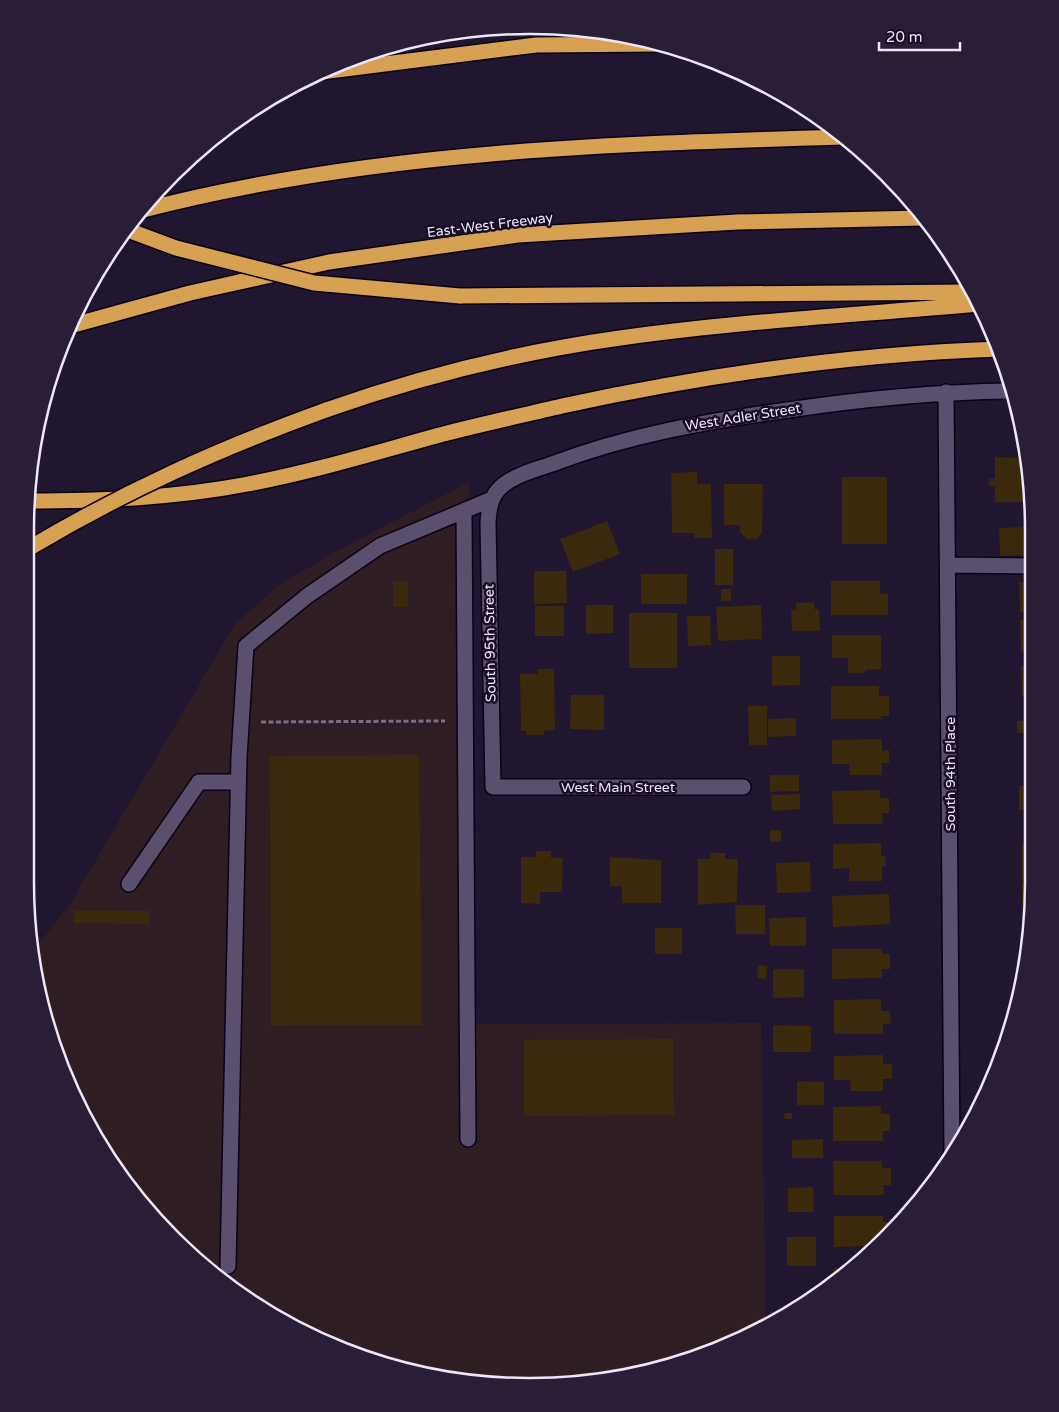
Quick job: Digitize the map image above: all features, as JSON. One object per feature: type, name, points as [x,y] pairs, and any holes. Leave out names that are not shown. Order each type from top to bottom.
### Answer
[{"type":"highway","points":[[346,69],[536,45],[631,44]]},
{"type":"highway","points":[[153,208],[287,180],[408,162],[523,150],[834,138]]},
{"type":"highway","name":"East-West Freeway","points":[[79,324],[190,293],[329,262],[518,235],[737,222],[915,218]]},
{"type":"highway","points":[[133,232],[176,248],[314,283],[460,296],[964,292]]},
{"type":"highway","points":[[34,545],[128,492],[208,455],[326,410],[427,377],[587,343],[743,324],[971,305]]},
{"type":"highway","points":[[35,502],[97,500],[212,490],[290,475],[562,406],[685,382],[811,364],[992,350]]},
{"type":"street","name":"West Adler Street","points":[[492,499],[506,483],[528,473],[616,442],[746,415],[866,399],[946,392],[1005,391]]},
{"type":"street","name":"South 94th Place","points":[[946,392],[949,565],[952,1142]]},
{"type":"street","points":[[228,1266],[238,782],[240,722],[246,646],[307,596],[380,546],[492,499]]},
{"type":"street","name":"South 95th Street","points":[[492,499],[488,533],[493,787]]},
{"type":"street","points":[[464,511],[464,720],[469,1027],[468,1139]]},
{"type":"street","points":[[949,565],[1025,566]]},
{"type":"street","points":[[128,884],[199,782],[238,782]]},
{"type":"street","name":"West Main Street","points":[[493,787],[743,787]]},
{"type":"path","points":[[240,722],[464,720]]},
{"type":"shaded area","points":[[469,482],[468,1024],[761,1023],[766,1318],[719,1341],[689,1352],[626,1369],[594,1374],[530,1378],[497,1377],[433,1369],[401,1361],[340,1341],[310,1327],[254,1295],[228,1276],[179,1233],[157,1209],[117,1158],[100,1130],[71,1072],[60,1042],[43,979],[38,945],[70,904],[235,624],[279,585],[335,552]]},
{"type":"building","points":[[995,457],[1020,458],[1024,502],[995,502],[995,486],[989,486],[989,479],[995,479]]},
{"type":"building","points":[[697,472],[697,484],[711,484],[712,538],[694,538],[694,533],[672,533],[671,473]]},
{"type":"building","points":[[842,477],[887,477],[887,544],[842,544]]},
{"type":"building","points":[[724,484],[763,484],[762,533],[757,539],[747,539],[740,532],[740,525],[724,525]]},
{"type":"building","points":[[607,521],[620,554],[573,572],[560,539]]},
{"type":"building","points":[[1025,527],[1025,555],[1000,556],[999,528]]},
{"type":"building","points":[[715,549],[733,549],[733,585],[715,585]]},
{"type":"building","points":[[534,571],[566,571],[567,603],[534,604]]},
{"type":"building","points":[[641,574],[687,574],[687,604],[641,604]]},
{"type":"building","points":[[393,581],[408,581],[408,607],[393,607]]},
{"type":"building","points":[[831,581],[880,581],[880,594],[888,594],[888,615],[831,615]]},
{"type":"building","points":[[1019,582],[1025,582],[1025,612],[1020,612]]},
{"type":"building","points":[[721,589],[731,589],[731,601],[721,601]]},
{"type":"building","points":[[814,602],[814,609],[819,609],[820,631],[792,631],[791,610],[796,610],[796,603]]},
{"type":"building","points":[[586,605],[613,605],[613,633],[586,634]]},
{"type":"building","points":[[761,605],[762,639],[718,641],[716,607]]},
{"type":"building","points":[[535,606],[564,606],[564,636],[535,636]]},
{"type":"building","points":[[629,613],[677,613],[677,668],[629,668]]},
{"type":"building","points":[[687,616],[710,616],[711,645],[688,646]]},
{"type":"building","points":[[1020,620],[1025,620],[1025,652],[1021,652]]},
{"type":"building","points":[[832,635],[881,635],[881,669],[865,670],[865,673],[848,673],[848,658],[832,658]]},
{"type":"building","points":[[772,656],[800,656],[800,685],[772,686]]},
{"type":"building","points":[[1021,666],[1025,666],[1025,696],[1022,696]]},
{"type":"building","points":[[537,669],[554,669],[555,730],[544,731],[544,735],[526,735],[526,731],[521,731],[520,674],[538,674]]},
{"type":"building","points":[[831,686],[879,686],[879,696],[889,696],[889,716],[881,716],[882,719],[831,719]]},
{"type":"building","points":[[571,695],[604,695],[604,730],[570,729]]},
{"type":"building","points":[[748,706],[767,706],[767,745],[749,745]]},
{"type":"building","points":[[796,718],[796,736],[768,737],[768,719]]},
{"type":"building","points":[[1017,721],[1025,721],[1025,733],[1017,733]]},
{"type":"building","points":[[882,739],[882,751],[889,750],[889,763],[882,763],[882,775],[850,775],[849,764],[832,764],[832,740]]},
{"type":"building","points":[[419,755],[422,1025],[271,1026],[270,756]]},
{"type":"building","points":[[770,775],[799,775],[799,791],[770,792]]},
{"type":"building","points":[[1019,786],[1025,786],[1025,810],[1019,810]]},
{"type":"building","points":[[880,790],[880,798],[889,798],[889,813],[882,813],[883,824],[833,824],[832,791]]},
{"type":"building","points":[[800,794],[800,809],[772,811],[771,795]]},
{"type":"building","points":[[770,830],[781,830],[781,842],[770,842]]},
{"type":"building","points":[[881,843],[881,856],[885,856],[886,866],[882,866],[882,881],[849,881],[849,868],[833,869],[833,844]]},
{"type":"building","points":[[1022,844],[1025,844],[1024,907],[1022,907]]},
{"type":"building","points":[[536,851],[551,851],[551,858],[563,858],[562,892],[540,892],[540,904],[521,903],[521,857],[536,857]]},
{"type":"building","points":[[710,853],[725,853],[725,859],[738,859],[737,902],[698,905],[698,859],[710,859]]},
{"type":"building","points":[[610,857],[661,860],[661,903],[622,903],[622,886],[610,886]]},
{"type":"building","points":[[810,862],[811,892],[777,893],[776,863]]},
{"type":"building","points":[[889,894],[890,924],[833,927],[832,896]]},
{"type":"building","points":[[735,905],[765,905],[765,934],[736,934]]},
{"type":"building","points":[[74,910],[149,911],[149,924],[74,923]]},
{"type":"building","points":[[806,917],[806,946],[770,946],[769,918]]},
{"type":"building","points":[[655,928],[682,928],[682,954],[655,954]]},
{"type":"building","points":[[832,949],[882,949],[882,954],[890,954],[890,969],[882,969],[882,978],[832,979]]},
{"type":"building","points":[[758,965],[767,966],[766,979],[757,978]]},
{"type":"building","points":[[773,969],[804,969],[804,997],[773,998]]},
{"type":"building","points":[[881,999],[881,1011],[890,1011],[891,1024],[883,1024],[883,1034],[834,1034],[834,1000]]},
{"type":"building","points":[[773,1025],[811,1026],[811,1052],[773,1052]]},
{"type":"building","points":[[673,1039],[674,1115],[524,1116],[524,1040]]},
{"type":"building","points":[[883,1055],[883,1064],[892,1064],[892,1079],[883,1079],[883,1091],[851,1091],[850,1080],[834,1080],[834,1056]]},
{"type":"building","points":[[797,1081],[824,1082],[824,1105],[797,1105]]},
{"type":"building","points":[[881,1106],[881,1114],[890,1114],[890,1131],[883,1131],[883,1141],[833,1141],[833,1107]]},
{"type":"building","points":[[785,1113],[792,1113],[792,1119],[784,1119]]},
{"type":"building","points":[[823,1139],[823,1158],[792,1158],[792,1140]]},
{"type":"building","points":[[833,1161],[882,1161],[882,1168],[891,1168],[891,1185],[883,1185],[884,1195],[834,1195]]},
{"type":"building","points":[[813,1187],[814,1212],[788,1212],[788,1188]]},
{"type":"building","points":[[834,1216],[883,1216],[883,1222],[890,1222],[866,1246],[834,1247]]},
{"type":"building","points":[[787,1237],[816,1237],[816,1266],[787,1266]]},
{"type":"building","points":[[834,1268],[841,1268],[834,1273]]}]
